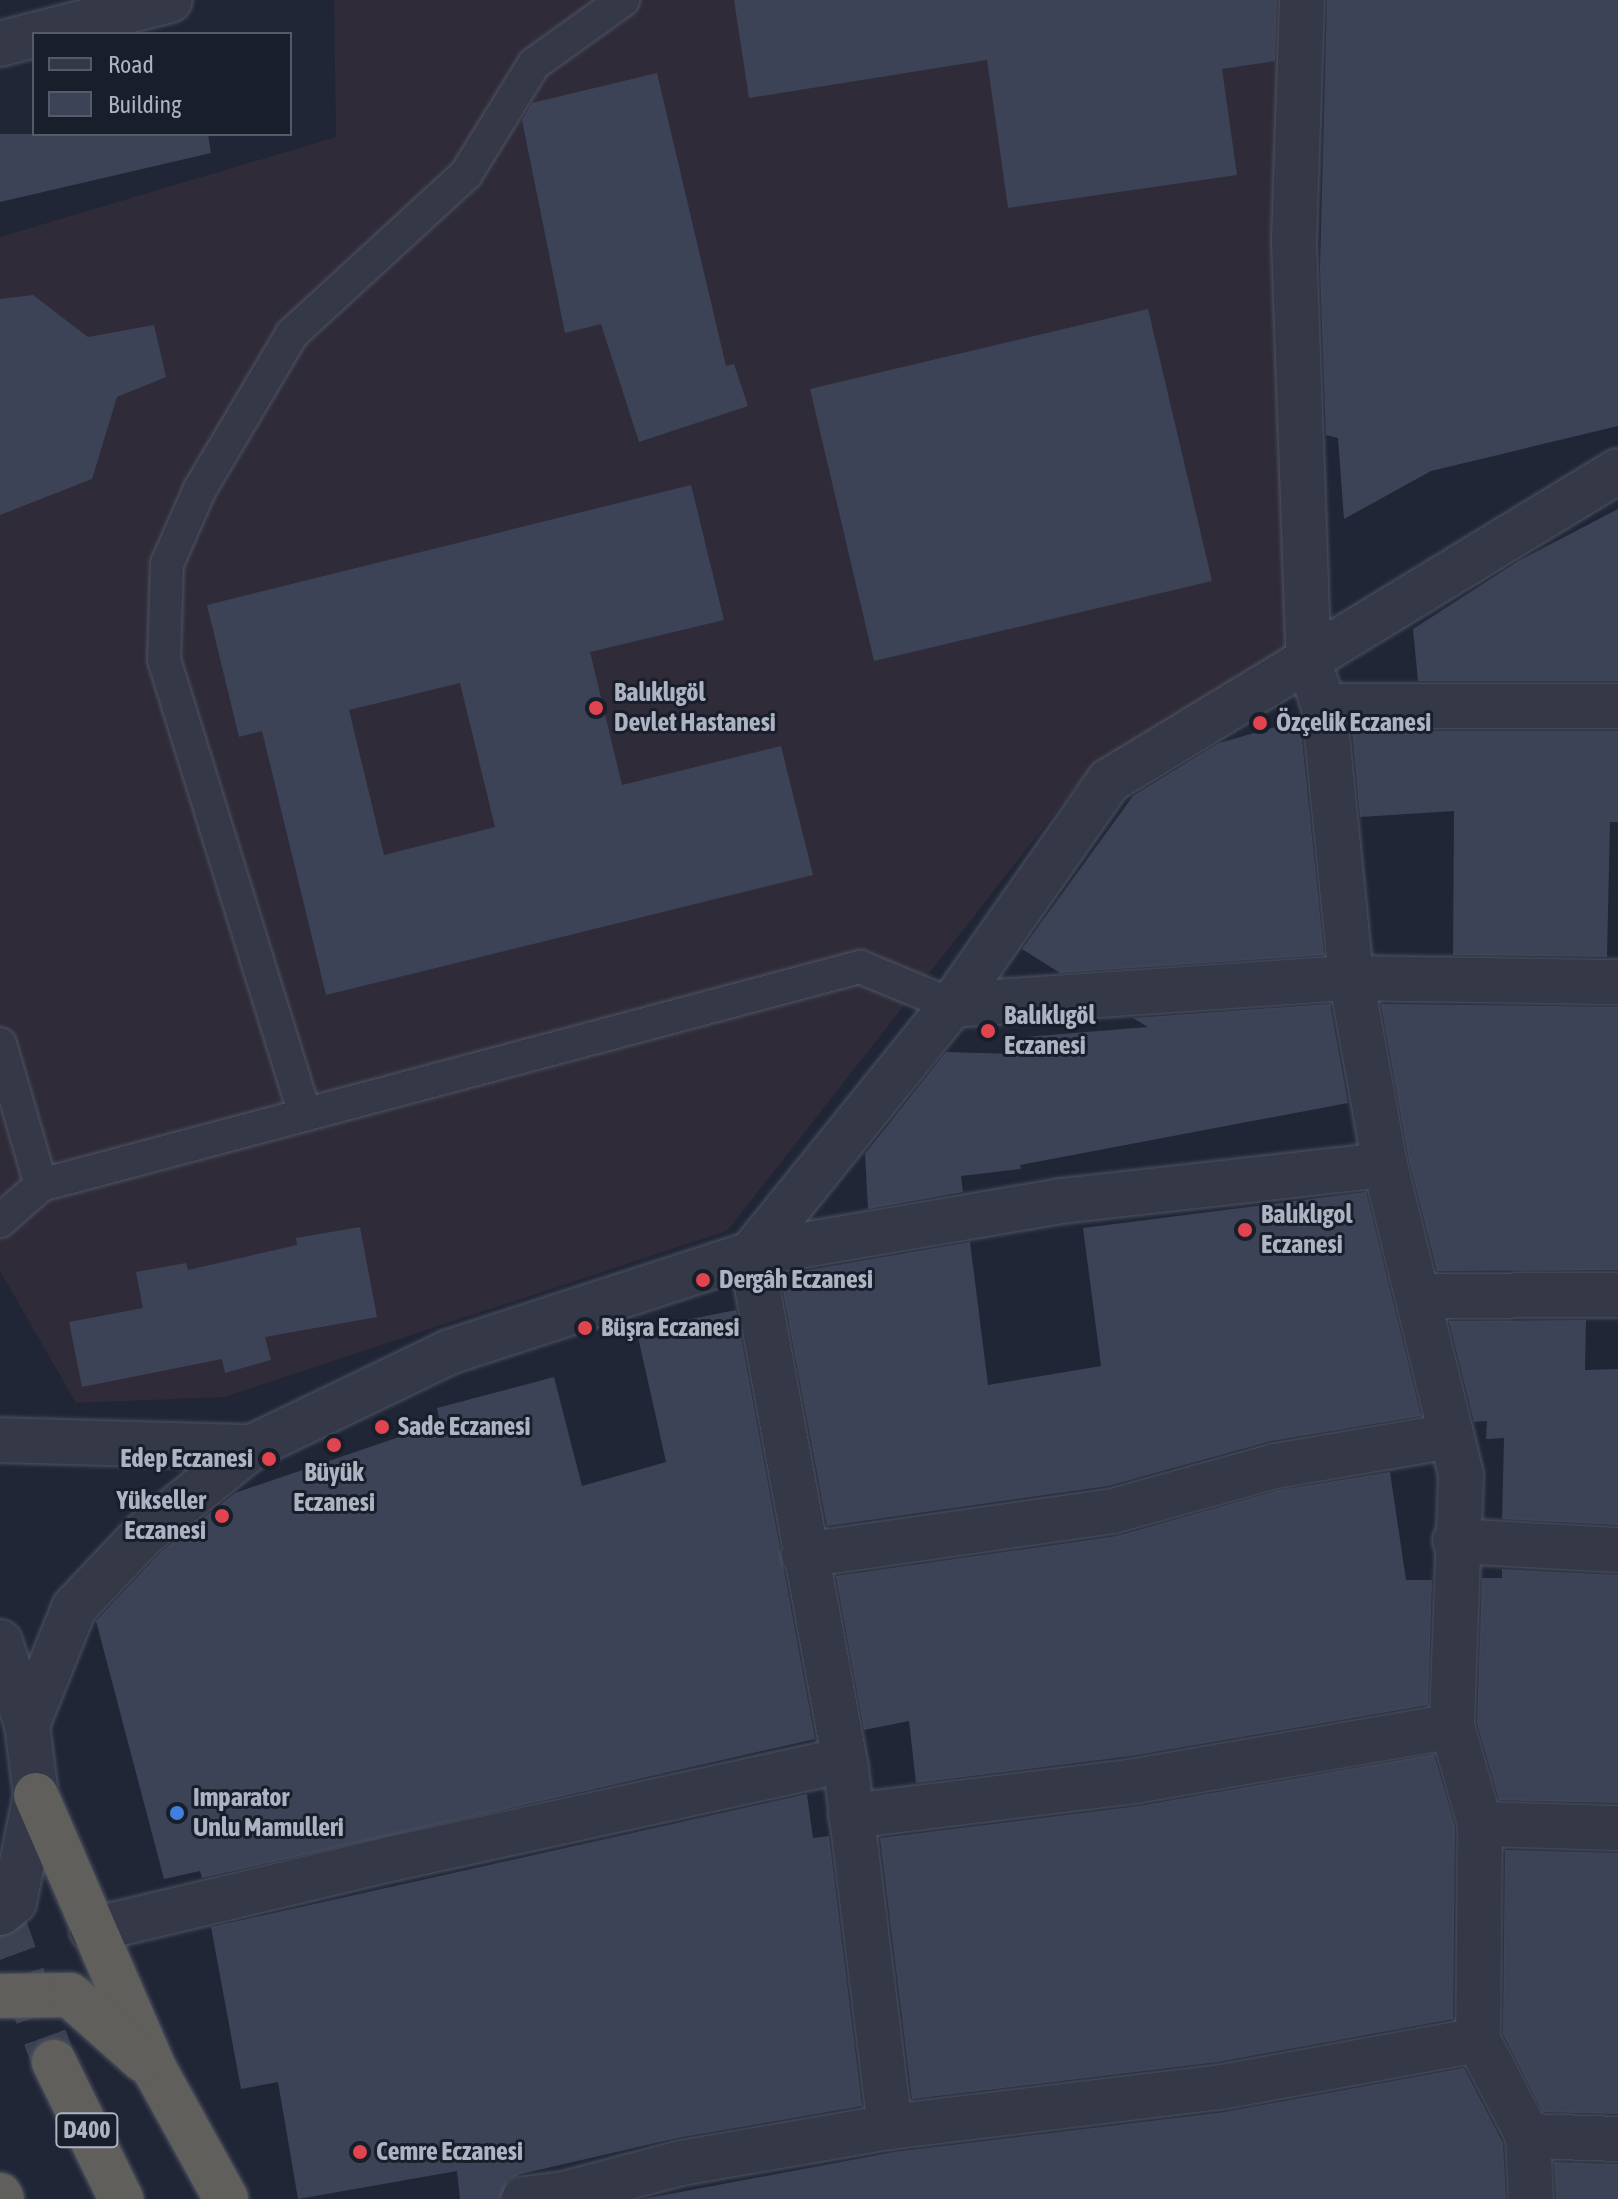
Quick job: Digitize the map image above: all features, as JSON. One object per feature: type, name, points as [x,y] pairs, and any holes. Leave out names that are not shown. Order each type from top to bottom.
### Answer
[{"type":"highway","points":[[36,1795],[156,2072],[226,2199]]},
{"type":"highway","points":[[0,1996],[70,1995],[156,2072]]},
{"type":"highway","name":"D400","points":[[54,2062],[121,2199]]},
{"type":"street","points":[[44,32],[170,0]]},
{"type":"street","points":[[1302,0],[1294,242],[1309,663],[1324,706],[1351,978],[1385,1165],[1461,1475],[1455,1541],[1452,1726],[1480,1824],[1478,2040],[1528,2136],[1531,2199]]},
{"type":"street","points":[[0,44],[32,35]]},
{"type":"street","points":[[890,2127],[844,1760],[751,1254],[952,1005],[1109,781],[1309,663],[1618,471]]},
{"type":"street","points":[[1324,706],[1618,706]]},
{"type":"street","points":[[952,1005],[1351,978],[1618,982]]},
{"type":"street","points":[[27,1725],[74,1608],[145,1533],[252,1447],[449,1352],[751,1254],[1062,1201],[1385,1165]]},
{"type":"street","points":[[1419,1296],[1618,1295]]},
{"type":"street","points":[[804,1555],[1113,1511],[1275,1466],[1450,1436]]},
{"type":"street","points":[[0,1440],[252,1447]]},
{"type":"street","points":[[1455,1541],[1618,1550]]},
{"type":"street","points":[[0,1642],[27,1725],[36,1795],[14,1902],[0,1913]]},
{"type":"street","points":[[851,1816],[1135,1781],[1452,1726]]},
{"type":"street","points":[[92,1930],[395,1858],[844,1760]]},
{"type":"street","points":[[1480,1824],[1618,1828]]},
{"type":"street","points":[[524,2199],[564,2194],[681,2163],[890,2127],[1222,2087],[1478,2040]]},
{"type":"street","points":[[1528,2136],[1618,2139]]},
{"type":"lane","points":[[305,1115],[164,659],[167,564],[200,489],[292,334],[466,174],[534,64],[623,0]]},
{"type":"lane","points":[[0,1221],[41,1185],[860,967],[952,1005]]},
{"type":"lane","points":[[0,1044],[41,1185]]},
{"type":"shaded area","name":"Balıklıgöl Devlet Hastanesi","points":[[334,0],[1295,0],[1291,649],[1091,767],[727,1231],[224,1397],[76,1403],[0,1271],[0,237],[336,137]]},
{"type":"building","points":[[734,0],[1277,0],[1275,61],[1222,69],[1237,175],[1008,208],[987,60],[749,98]]},
{"type":"building","points":[[1327,0],[1618,0],[1618,426],[1431,471],[1344,519],[1338,438],[1326,435],[1320,268]]},
{"type":"building","points":[[657,73],[726,366],[734,364],[748,406],[639,442],[601,324],[565,333],[522,120],[532,103]]},
{"type":"building","points":[[0,134],[208,136],[211,153],[0,202]]},
{"type":"building","points":[[33,295],[88,337],[154,325],[166,377],[117,397],[92,479],[0,515],[0,299]]},
{"type":"building","points":[[1148,309],[1212,581],[874,661],[810,389]]},
{"type":"building","points":[[691,485],[724,620],[590,652],[622,785],[781,746],[813,875],[326,995],[262,731],[239,737],[207,605]],"holes":[[[460,683],[495,827],[384,855],[349,710]]]},
{"type":"building","points":[[1618,509],[1618,681],[1418,681],[1413,629],[1520,560]]},
{"type":"building","points":[[1300,720],[1324,955],[1060,973],[1022,949],[1133,796],[1219,743]]},
{"type":"building","points":[[1352,731],[1618,731],[1618,822],[1610,822],[1607,957],[1453,955],[1454,811],[1360,817]]},
{"type":"building","points":[[1330,1004],[1348,1103],[1020,1165],[1021,1169],[961,1176],[963,1192],[868,1209],[865,1154],[946,1052],[1016,1054],[1014,1038],[1148,1027],[1133,1018]]},
{"type":"building","points":[[1381,1004],[1618,1007],[1618,1270],[1437,1271],[1409,1160]]},
{"type":"building","points":[[1366,1192],[1421,1416],[1271,1441],[1108,1486],[827,1526],[780,1275],[970,1242],[988,1385],[1101,1366],[1083,1228]]},
{"type":"building","points":[[360,1227],[377,1317],[265,1337],[271,1360],[225,1373],[222,1359],[82,1387],[69,1322],[143,1308],[136,1272],[186,1263],[188,1270],[297,1245],[296,1238]]},
{"type":"building","points":[[736,1310],[815,1739],[202,1878],[200,1871],[164,1879],[96,1621],[162,1551],[235,1493],[440,1423],[437,1408],[554,1377],[582,1486],[666,1462],[638,1337],[678,1330],[676,1322]]},
{"type":"building","points":[[1586,1320],[1585,1370],[1618,1369],[1618,1525],[1502,1519],[1504,1438],[1486,1439],[1487,1421],[1474,1422],[1449,1321]]},
{"type":"building","points":[[1390,1472],[1406,1580],[1432,1580],[1428,1705],[1131,1756],[916,1783],[909,1721],[864,1730],[836,1576],[1117,1536],[1280,1490]]},
{"type":"building","points":[[1502,1569],[1618,1575],[1618,1803],[1499,1800],[1477,1723],[1482,1578],[1502,1578]]},
{"type":"building","points":[[1434,1754],[1455,1827],[1453,2019],[1218,2062],[912,2099],[880,1838],[1139,1806]]},
{"type":"building","points":[[807,1794],[813,1838],[829,1836],[862,2106],[677,2138],[521,2174],[508,2180],[500,2199],[460,2199],[457,2171],[298,2199],[278,2082],[241,2089],[211,1927]]},
{"type":"building","points":[[1505,1850],[1618,1853],[1618,2114],[1543,2112],[1503,2034]]},
{"type":"building","points":[[1464,2068],[1503,2143],[1506,2199],[643,2199],[894,2152],[1225,2112]]},
{"type":"building","points":[[1554,2162],[1618,2164],[1618,2199],[1556,2199]]},
{"type":"tunnel","points":[[0,1913],[54,2062]]},
{"type":"place","name":"Balıklıgöl Devlet Hastanesi","points":[[596,708]]},
{"type":"place","name":"Özçelik Eczanesi","points":[[1260,723]]},
{"type":"place","name":"Balıklıgöl Eczanesi","points":[[988,1031]]},
{"type":"place","name":"Balıklıgol Eczanesi","points":[[1245,1230]]},
{"type":"place","name":"Dergâh Eczanesi","points":[[703,1280]]},
{"type":"place","name":"Büşra Eczanesi","points":[[585,1328]]},
{"type":"place","name":"Sade Eczanesi","points":[[382,1427]]},
{"type":"place","name":"Büyük Eczanesi","points":[[334,1445]]},
{"type":"place","name":"Edep Eczanesi","points":[[269,1459]]},
{"type":"place","name":"Yükseller Eczanesi","points":[[222,1516]]},
{"type":"place","name":"Imparator Unlu Mamulleri","points":[[177,1813]]},
{"type":"place","name":"Cemre Eczanesi","points":[[360,2152]]}]
